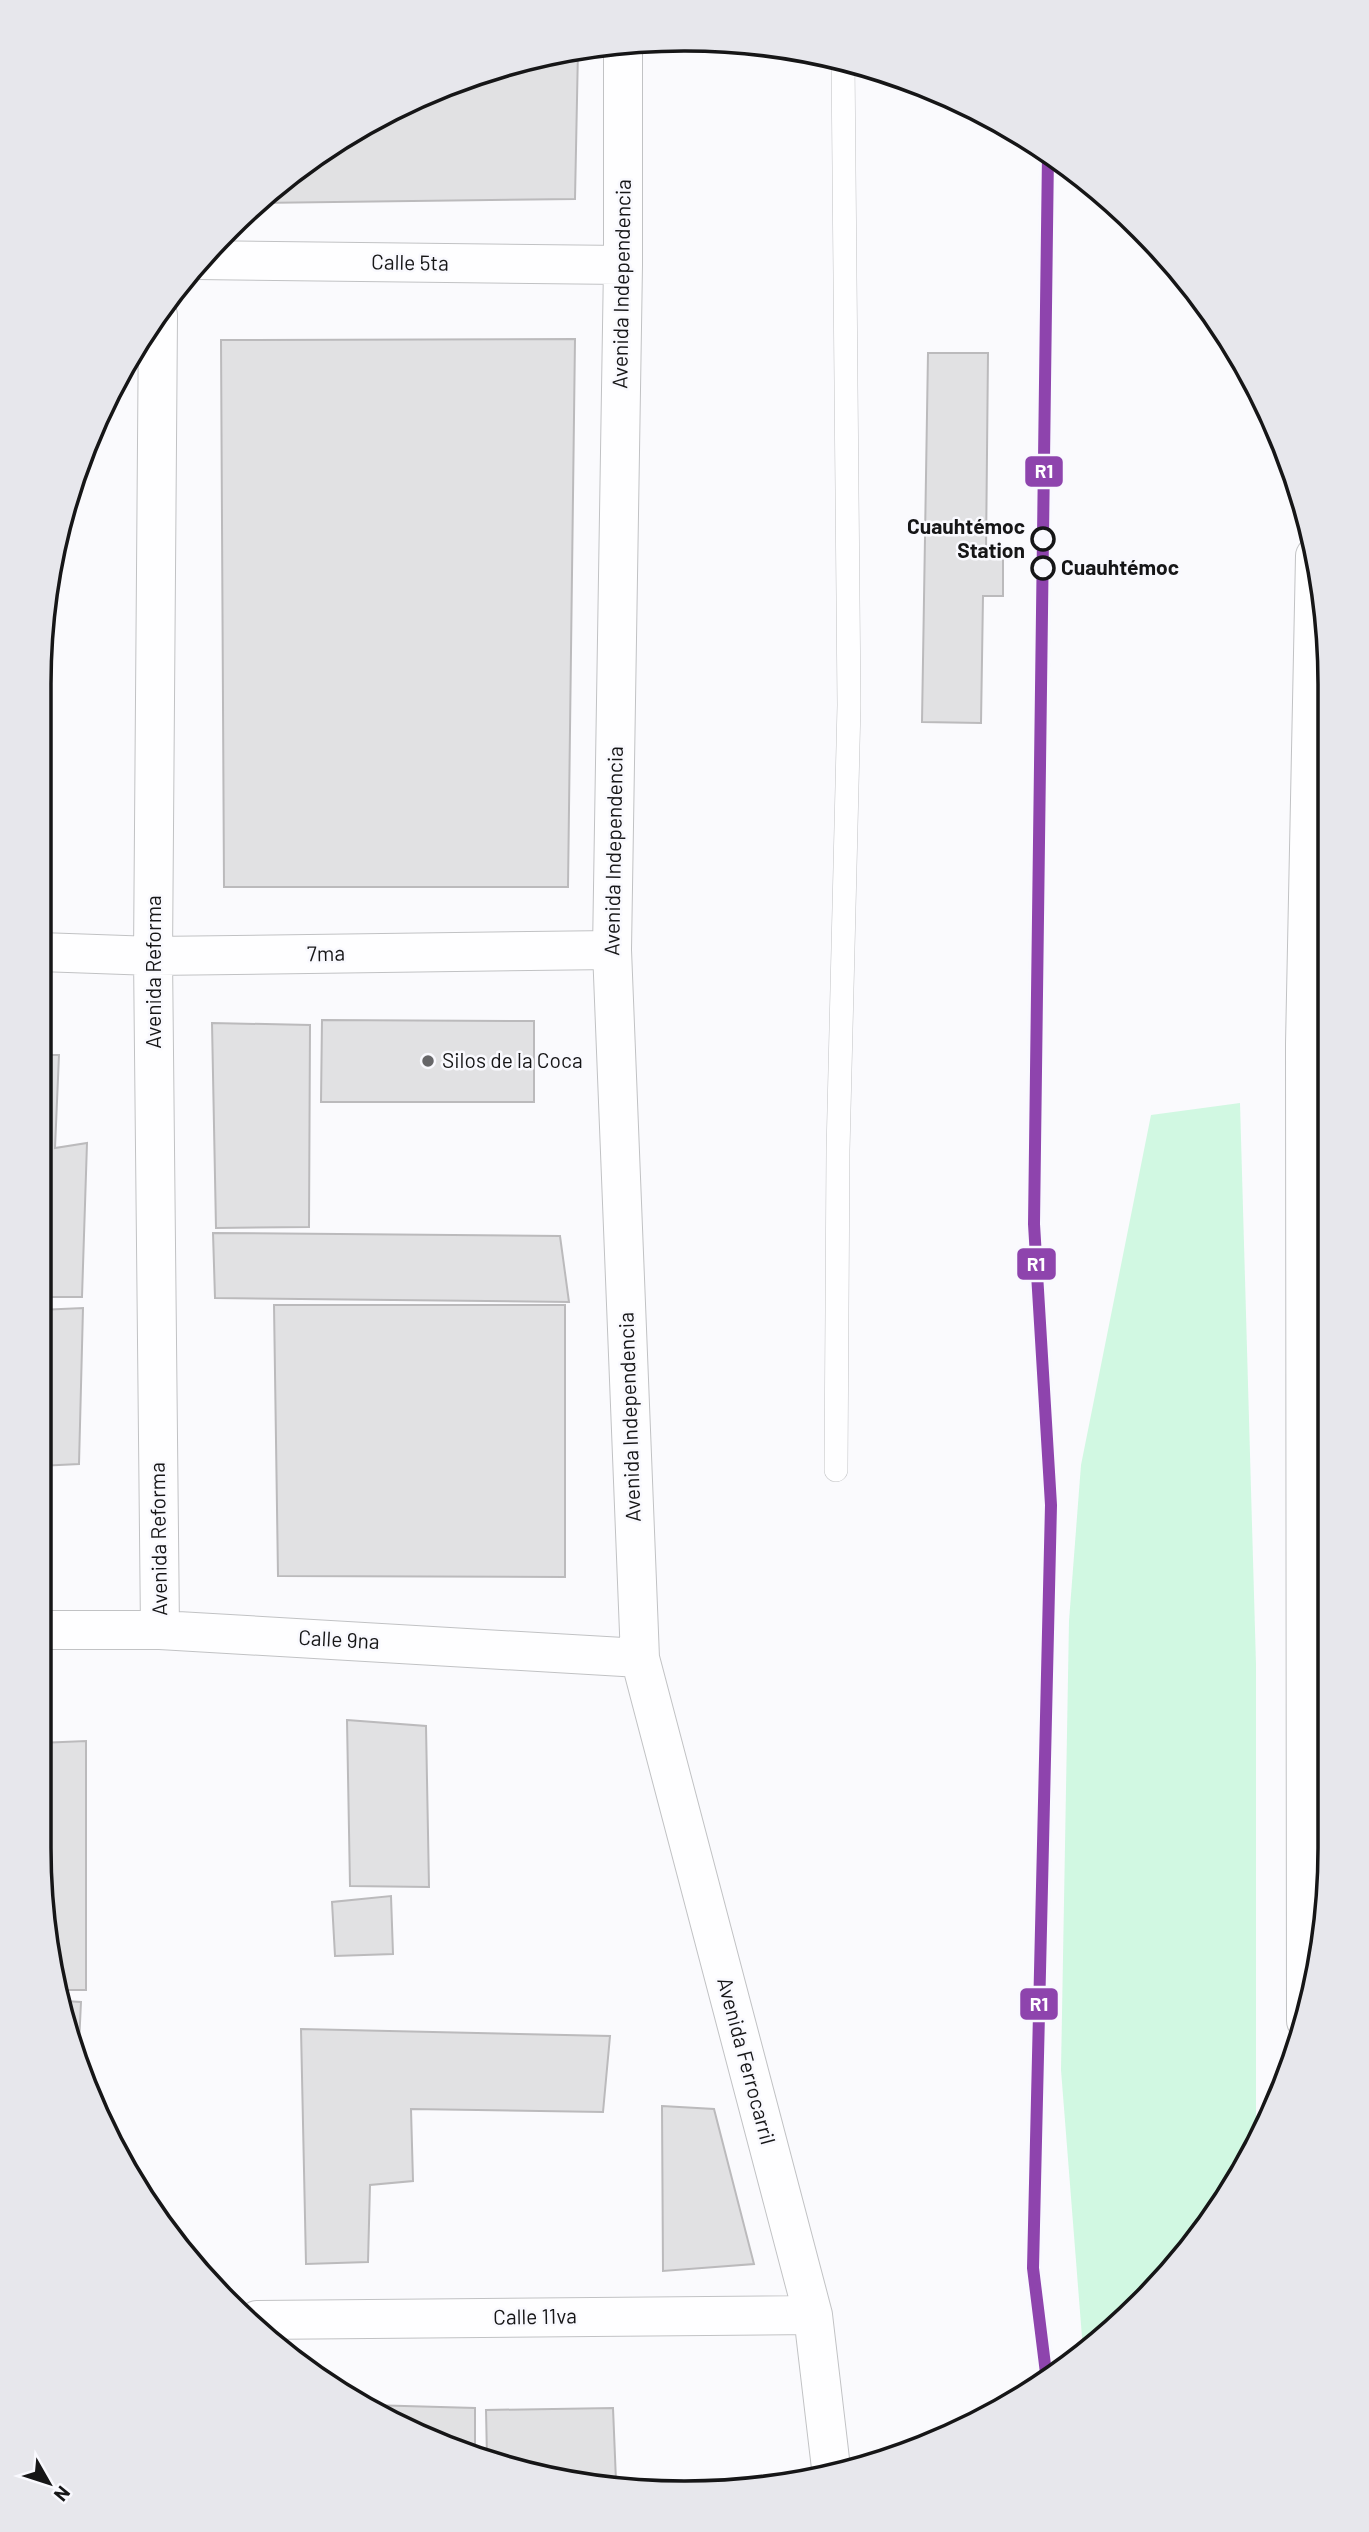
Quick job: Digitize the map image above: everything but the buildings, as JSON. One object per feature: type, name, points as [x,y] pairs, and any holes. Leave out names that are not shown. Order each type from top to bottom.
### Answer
[{"type":"street","name":"Avenida Independencia","points":[[623,54],[623,265],[612,950],[640,1658]]},
{"type":"street","name":"Calle 5ta","points":[[214,260],[623,265]]},
{"type":"street","name":"Avenida Reforma","points":[[158,332],[153,956],[160,1630]]},
{"type":"street","points":[[1308,1960],[1317,1658],[1315,624]]},
{"type":"street","name":"7ma","points":[[51,952],[153,956],[612,950]]},
{"type":"street","name":"Calle 9na","points":[[51,1630],[160,1630],[640,1658]]},
{"type":"street","name":"Avenida Ferrocarril","points":[[640,1658],[813,2315],[831,2464]]},
{"type":"street","name":"Calle 11va","points":[[278,2330],[813,2315]]},
{"type":"lane","points":[[836,1469],[838,1151],[849,705],[843,71]]},
{"type":"green space","points":[[1240,1103],[1256,1665],[1256,2121],[1211,2200],[1187,2233],[1133,2296],[1082,2340],[1061,2070],[1069,1621],[1081,1465],[1151,1115]]},
{"type":"transit line","name":"R1","points":[[1045,2368],[1033,2268],[1051,1505],[1034,1224],[1048,166]]},
{"type":"place","name":"Cuauhtémoc Station","points":[[1043,539]]},
{"type":"place","name":"Cuauhtémoc","points":[[1043,568]]},
{"type":"place","name":"Silos de la Coca","points":[[428,1061]]}]
